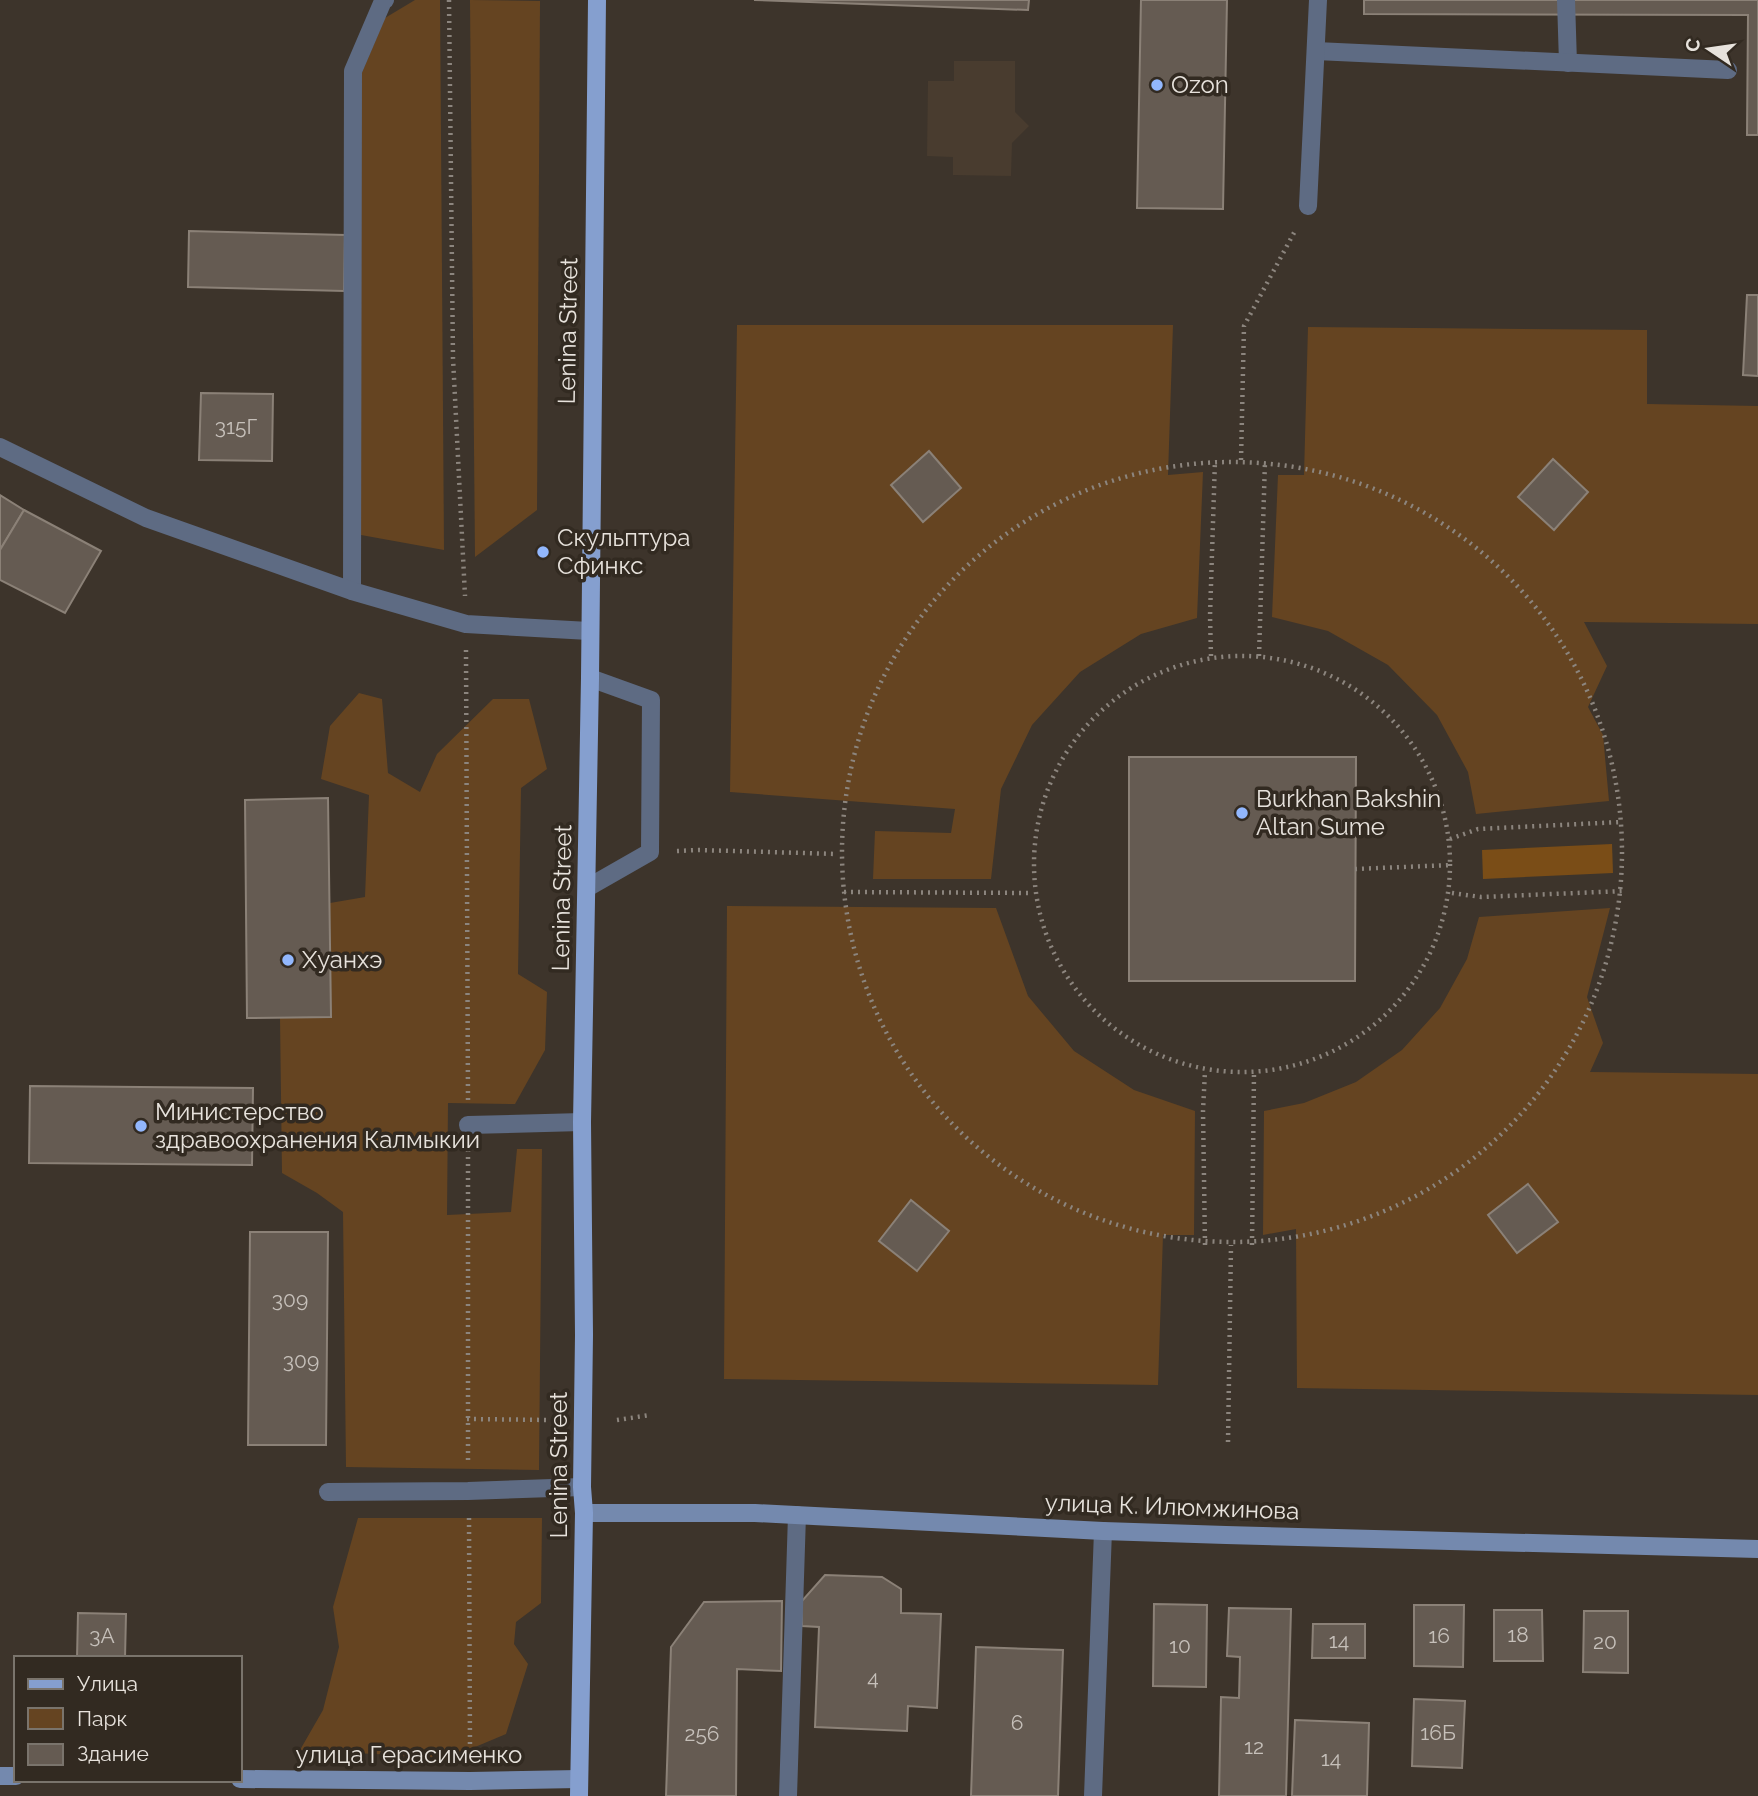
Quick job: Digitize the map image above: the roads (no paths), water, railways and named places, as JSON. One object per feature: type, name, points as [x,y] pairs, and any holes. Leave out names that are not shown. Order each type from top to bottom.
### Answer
[{"type":"main road","name":"Lenina Street","points":[[579,1787],[584,1513],[582,1122],[597,0]]},
{"type":"main road","name":"улица К. Илюмжинова","points":[[584,1513],[797,1515],[1103,1531],[1758,1549]]},
{"type":"main road","name":"улица Герасименко","points":[[242,1779],[470,1781],[579,1787]]},
{"type":"street","points":[[352,591],[353,71],[385,0]]},
{"type":"street","points":[[1308,206],[1318,0]]},
{"type":"street","points":[[1566,0],[1568,63]]},
{"type":"street","points":[[1316,51],[1728,70]]},
{"type":"street","points":[[0,447],[146,517],[352,591],[466,624],[589,631]]},
{"type":"street","points":[[587,888],[650,852],[651,700],[590,678]]},
{"type":"street","points":[[468,1125],[582,1122]]},
{"type":"street","points":[[328,1492],[582,1487]]},
{"type":"street","points":[[788,1796],[797,1515]]},
{"type":"street","points":[[1093,1796],[1103,1531]]},
{"type":"place","name":"Ozon","points":[[1157,85]]},
{"type":"place","name":"Скульптура Сфинкс","points":[[543,552]]},
{"type":"place","name":"Burkhan Bakshin Altan Sume","points":[[1242,813]]},
{"type":"place","name":"Хуанхэ","points":[[288,960]]},
{"type":"place","name":"Министерство здравоохранения Калмыкии","points":[[141,1126]]}]
